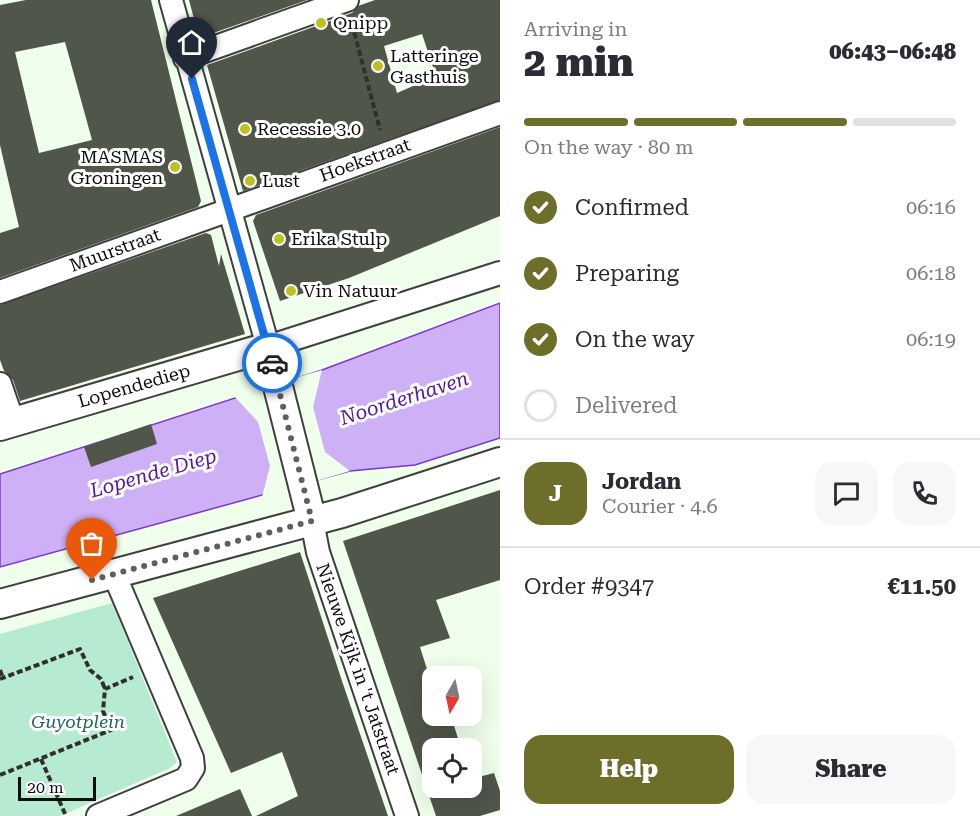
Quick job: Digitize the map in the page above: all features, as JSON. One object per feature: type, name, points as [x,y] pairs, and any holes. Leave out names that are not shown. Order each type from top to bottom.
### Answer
[{"type":"street","points":[[171,0],[185,58],[278,383],[312,521]]},
{"type":"street","points":[[185,58],[346,0]]},
{"type":"street","name":"Hoekstraat","points":[[230,209],[500,113]]},
{"type":"street","name":"Muurstraat","points":[[0,292],[230,209]]},
{"type":"street","points":[[268,347],[500,273]]},
{"type":"street","name":"Lopendediep","points":[[6,424],[268,347]]},
{"type":"street","points":[[0,384],[6,424]]},
{"type":"street","points":[[0,604],[386,501],[500,462]]},
{"type":"street","name":"Nieuwe Kijk in 't Jatstraat","points":[[312,521],[318,552],[407,816]]},
{"type":"street","points":[[98,816],[186,778],[193,768],[192,758],[114,574]]},
{"type":"path","points":[[346,0],[386,152]]},
{"type":"path","points":[[0,670],[2,678],[80,649],[90,670],[101,679],[105,688],[106,700],[103,711],[111,730],[0,775]]},
{"type":"path","points":[[105,688],[154,668]]},
{"type":"path","points":[[41,759],[66,816]]},
{"type":"green space","name":"Guyotplein","points":[[112,603],[177,762],[170,768],[60,816],[0,816],[0,634]]},
{"type":"water","points":[[500,303],[500,438],[415,465],[350,471],[0,567],[0,474],[322,370]]},
{"type":"pier","points":[[322,370],[313,407],[325,452],[350,471],[262,497],[270,466],[258,422],[234,396]]},
{"type":"building","points":[[26,0],[151,0],[201,201],[198,207],[0,278],[0,233],[19,227],[0,145],[0,5]],"holes":[[[65,42],[92,140],[39,153],[15,52]]]},
{"type":"building","points":[[189,0],[307,0],[199,38]]},
{"type":"building","points":[[375,0],[500,0],[500,100],[243,191],[207,65],[352,13],[358,6]],"holes":[[[422,34],[436,76],[397,93],[384,46]]]},
{"type":"building","points":[[500,127],[500,216],[349,278],[280,301],[253,221],[256,215]]},
{"type":"building","points":[[206,233],[211,235],[219,266],[221,254],[245,334],[20,401],[13,380],[4,371],[0,360],[0,305]]},
{"type":"building","points":[[151,424],[157,444],[91,467],[84,447]]},
{"type":"building","points":[[500,490],[500,580],[436,600],[450,638],[420,647],[426,666],[422,666],[422,726],[454,726],[458,738],[422,738],[422,775],[343,541]]},
{"type":"building","points":[[300,552],[388,816],[256,816],[298,796],[282,752],[231,773],[153,598]]},
{"type":"building","points":[[494,773],[500,791],[500,810],[480,816],[436,816],[430,798],[482,798],[482,776]]},
{"type":"building","points":[[240,789],[252,816],[176,816]]},
{"type":"way so far","points":[[92,580],[312,521],[272,363]]},
{"type":"place","name":"Qnipp","points":[[321,23]]},
{"type":"place","name":"Latteringe Gasthuis","points":[[378,66]]},
{"type":"place","name":"Recessie 3.0","points":[[245,129]]},
{"type":"place","name":"MASMAS Groningen","points":[[175,167]]},
{"type":"place","name":"Lust","points":[[250,181]]},
{"type":"place","name":"Erika Stulp","points":[[279,239]]},
{"type":"place","name":"Vin Natuur","points":[[291,291]]},
{"type":"route","points":[[192,79],[272,363]]},
{"type":"water label","name":"Noorderhaven","points":[[404,398]]},
{"type":"water label","name":"Lopende Diep","points":[[153,473]]}]
